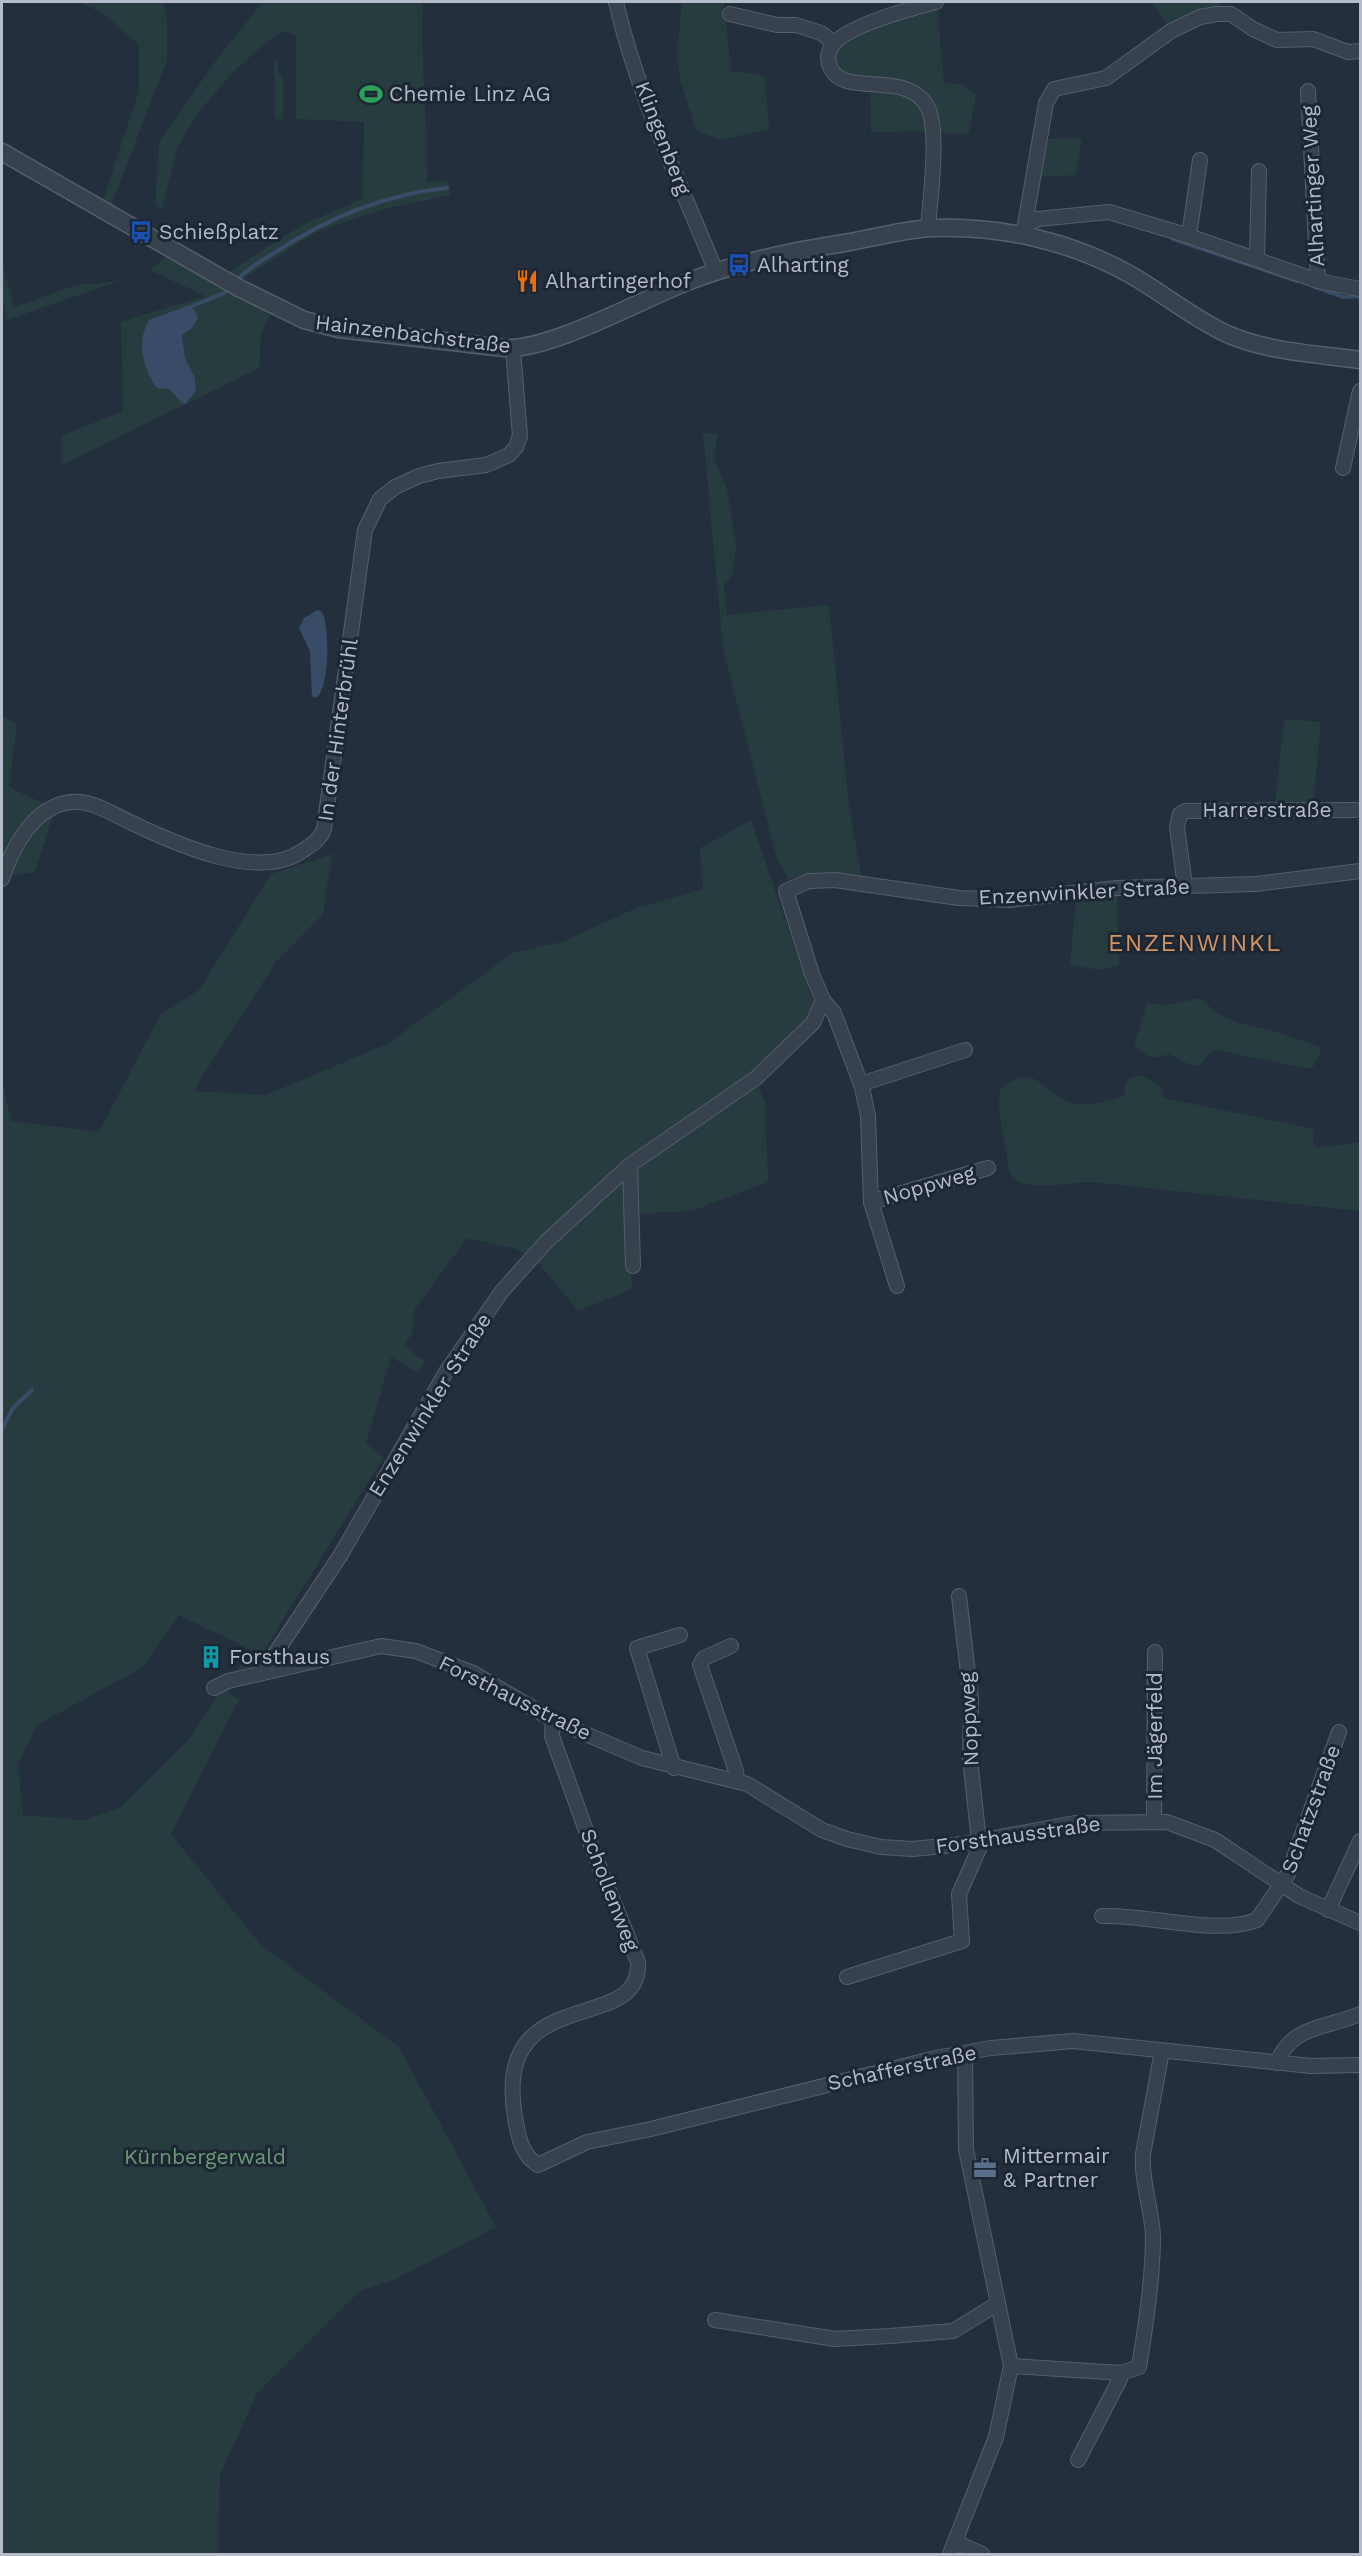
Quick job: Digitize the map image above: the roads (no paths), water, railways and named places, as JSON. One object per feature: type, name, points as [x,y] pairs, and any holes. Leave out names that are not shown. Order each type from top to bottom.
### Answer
[{"type":"street","name":"Klingenberg","points":[[616,2],[624,34],[645,93],[717,272]]},
{"type":"street","points":[[928,228],[933,133],[927,105],[921,98],[902,88],[847,82],[839,78],[828,64],[828,56],[834,43],[871,22],[936,2]]},
{"type":"street","points":[[730,14],[777,25],[796,25],[821,33],[834,43]]},
{"type":"street","points":[[1024,230],[1046,103],[1054,89],[1106,78],[1171,31],[1200,17],[1217,14],[1231,14],[1253,29],[1277,40],[1313,39],[1348,52],[1360,51]]},
{"type":"street","name":"Alhartinger Weg","points":[[1308,92],[1318,280]]},
{"type":"street","name":"Hainzenbachstraße","points":[[2,152],[239,288],[290,314],[320,325],[513,348],[553,339],[690,281],[770,256],[928,228],[973,228],[1024,230],[1100,259],[1146,284],[1208,324],[1242,339],[1287,350],[1360,360]]},
{"type":"street","points":[[1189,236],[1200,160]]},
{"type":"street","points":[[1257,260],[1259,171]]},
{"type":"street","name":"Alhartinger Weg","points":[[1024,230],[1038,219],[1102,212],[1189,236],[1318,280],[1360,289]]},
{"type":"street","name":"In der Hinterbrühl","points":[[2,879],[8,861],[26,831],[52,808],[74,801],[102,809],[182,845],[240,861],[267,863],[285,860],[298,854],[321,836],[324,830],[364,539],[372,512],[380,500],[395,487],[419,476],[486,465],[508,456],[516,447],[520,436],[513,348]]},
{"type":"street","points":[[1343,468],[1360,391]]},
{"type":"street","name":"Harrerstraße","points":[[1185,886],[1177,827],[1180,814],[1186,811],[1354,810]]},
{"type":"street","name":"Enzenwinkler Straße","points":[[263,1672],[340,1556],[472,1332],[502,1291],[547,1241],[630,1165],[756,1078],[813,1023],[824,1000],[812,974],[786,891],[809,881],[835,880],[959,898],[1009,900],[1117,888],[1256,884],[1360,872]]},
{"type":"street","name":"Noppweg","points":[[824,1000],[834,1013],[861,1084],[867,1116],[872,1202],[897,1286]]},
{"type":"street","points":[[861,1084],[966,1050]]},
{"type":"street","points":[[630,1165],[633,1266]]},
{"type":"street","name":"Noppweg","points":[[872,1202],[987,1168]]},
{"type":"street","name":"Noppweg","points":[[959,1596],[971,1699],[970,1759],[979,1841]]},
{"type":"street","points":[[674,1768],[637,1648],[680,1635]]},
{"type":"street","name":"Forsthausstraße","points":[[214,1689],[228,1681],[381,1646],[416,1651],[473,1673],[553,1720],[642,1758],[674,1768],[737,1780],[822,1830],[847,1839],[905,1849],[979,1841],[1075,1823],[1154,1821],[1182,1825],[1215,1840],[1282,1885],[1328,1910],[1360,1923]]},
{"type":"street","points":[[731,1646],[704,1658],[700,1665],[736,1771],[737,1780]]},
{"type":"street","name":"Im Jägerfeld","points":[[1154,1821],[1155,1652]]},
{"type":"street","name":"Schollenweg","points":[[537,2165],[526,2156],[515,2116],[513,2078],[519,2052],[534,2034],[551,2022],[613,2002],[628,1994],[636,1982],[639,1971],[638,1962],[552,1736],[553,1720]]},
{"type":"street","name":"Schatzstraße","points":[[1102,1916],[1137,1916],[1211,1926],[1249,1923],[1262,1915],[1282,1885],[1296,1856],[1339,1732]]},
{"type":"street","points":[[847,1977],[962,1941],[959,1894],[979,1849],[979,1841]]},
{"type":"street","points":[[1328,1910],[1360,1841]]},
{"type":"street","points":[[1277,2064],[1288,2044],[1301,2032],[1360,2014]]},
{"type":"street","name":"Schafferstraße","points":[[537,2165],[587,2142],[651,2129],[816,2087],[965,2053],[1061,2041],[1277,2064],[1321,2067],[1360,2065]]},
{"type":"street","points":[[1011,2366],[1120,2373],[1139,2367],[1153,2237],[1151,2208],[1142,2169],[1143,2154],[1162,2051]]},
{"type":"street","points":[[965,2053],[966,2149],[987,2238],[997,2304],[1003,2316],[1011,2366],[996,2437],[953,2548],[982,2554]]},
{"type":"street","points":[[715,2320],[836,2338],[890,2336],[953,2331],[997,2304]]},
{"type":"street","points":[[1078,2460],[1120,2379],[1120,2373]]},
{"type":"water","points":[[187,306],[195,310],[198,318],[192,328],[182,335],[185,358],[195,378],[196,391],[185,404],[169,389],[157,388],[148,372],[142,346],[149,320]]},
{"type":"water","points":[[317,610],[322,612],[325,619],[327,657],[324,683],[316,698],[312,696],[310,651],[299,628],[304,618]]},
{"type":"waterway","points":[[237,280],[264,259],[335,219],[379,202],[447,188]]},
{"type":"waterway","points":[[1173,239],[1297,281]]},
{"type":"waterway","points":[[1313,286],[1343,297],[1360,296]]},
{"type":"waterway","points":[[190,307],[224,293],[229,287]]},
{"type":"waterway","points":[[2,1429],[13,1408],[32,1390]]},
{"type":"place","name":"Chemie Linz AG","points":[[371,94]]},
{"type":"place","name":"Schießplatz","points":[[141,232]]},
{"type":"place","name":"Alharting","points":[[739,265]]},
{"type":"place","name":"Alhartingerhof","points":[[527,281]]},
{"type":"place","name":"Forsthaus","points":[[211,1657]]},
{"type":"place","name":"Mittermair & Partner","points":[[985,2168]]},
{"type":"district","name":"ENZENWINKL","points":[[1195,943]]},
{"type":"park label","name":"Kürnbergerwald","points":[[205,2157]]}]
